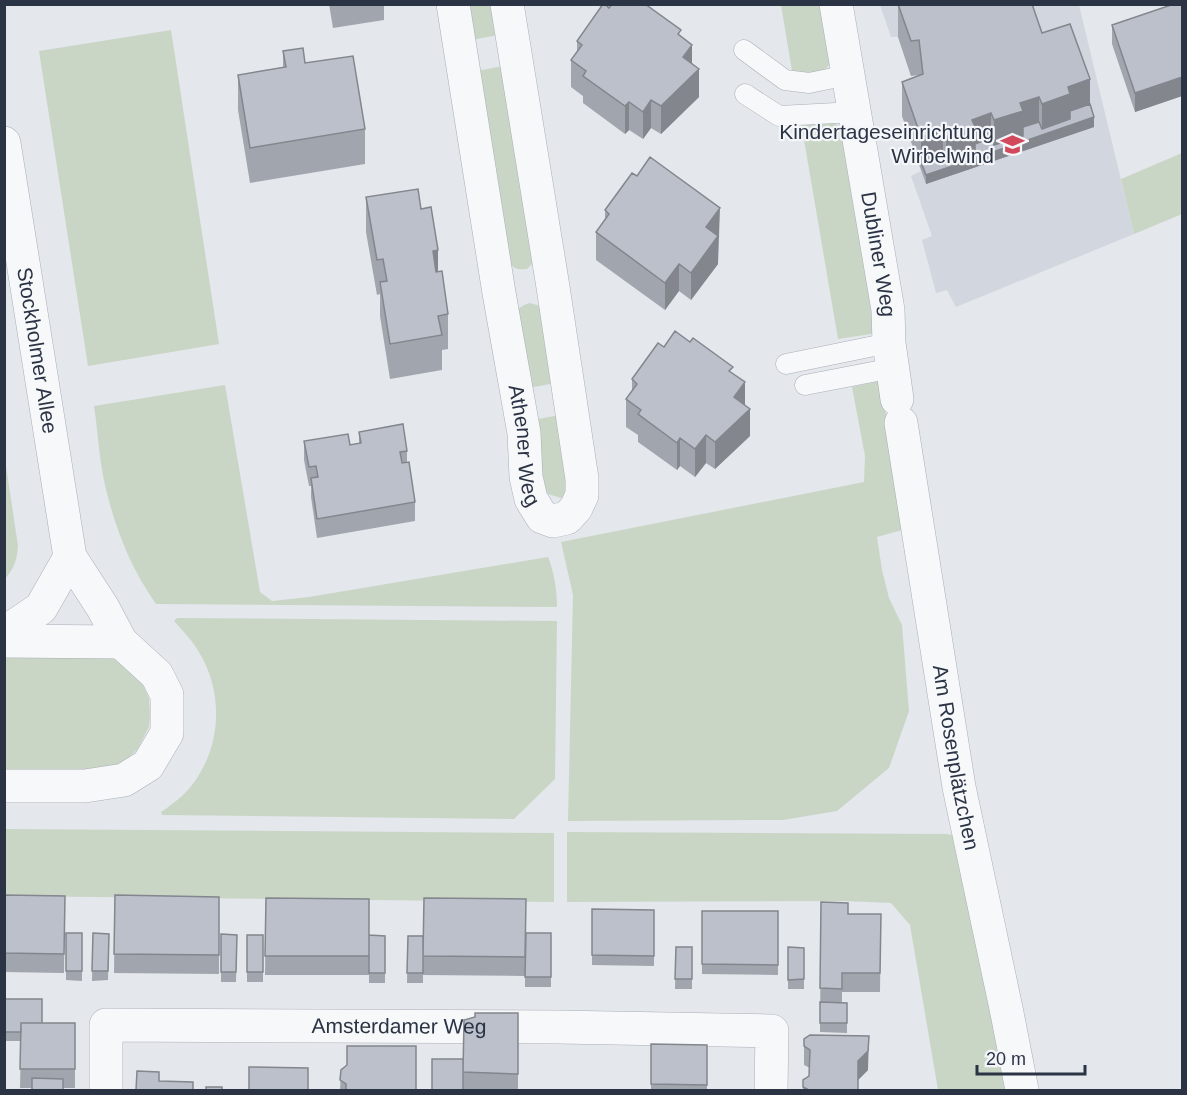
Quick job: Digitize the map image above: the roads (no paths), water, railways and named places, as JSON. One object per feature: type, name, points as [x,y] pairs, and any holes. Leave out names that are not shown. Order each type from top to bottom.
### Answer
[{"type":"street","name":"Athener Weg","points":[[453,4],[499,293],[524,433],[528,488],[531,499],[542,516],[554,521],[567,518],[576,508],[582,495],[582,479],[507,4]]},
{"type":"street","name":"Dubliner Weg","points":[[836,4],[888,310],[895,383]]},
{"type":"street","name":"Stockholmer Allee","points":[[4,143],[70,557],[103,608],[121,642],[157,675],[167,695],[167,734],[148,765],[124,780],[85,786],[4,786]]},
{"type":"street","name":"Am Rosenplätzchen","points":[[895,383],[959,787],[1022,1090]]},
{"type":"street","points":[[4,633],[41,608],[70,557]]},
{"type":"street","points":[[4,641],[121,642]]},
{"type":"street","name":"Amsterdamer Weg","points":[[106,1090],[106,1025],[546,1027],[772,1031],[771,1090]]},
{"type":"lane","points":[[744,50],[785,80],[809,83],[849,75]]},
{"type":"lane","points":[[745,94],[779,116],[855,112]]},
{"type":"lane","points":[[786,364],[895,383]]},
{"type":"lane","points":[[805,385],[895,383]]},
{"type":"place","name":"Kindertageseinrichtung Wirbelwind","points":[[1012,144]]}]
